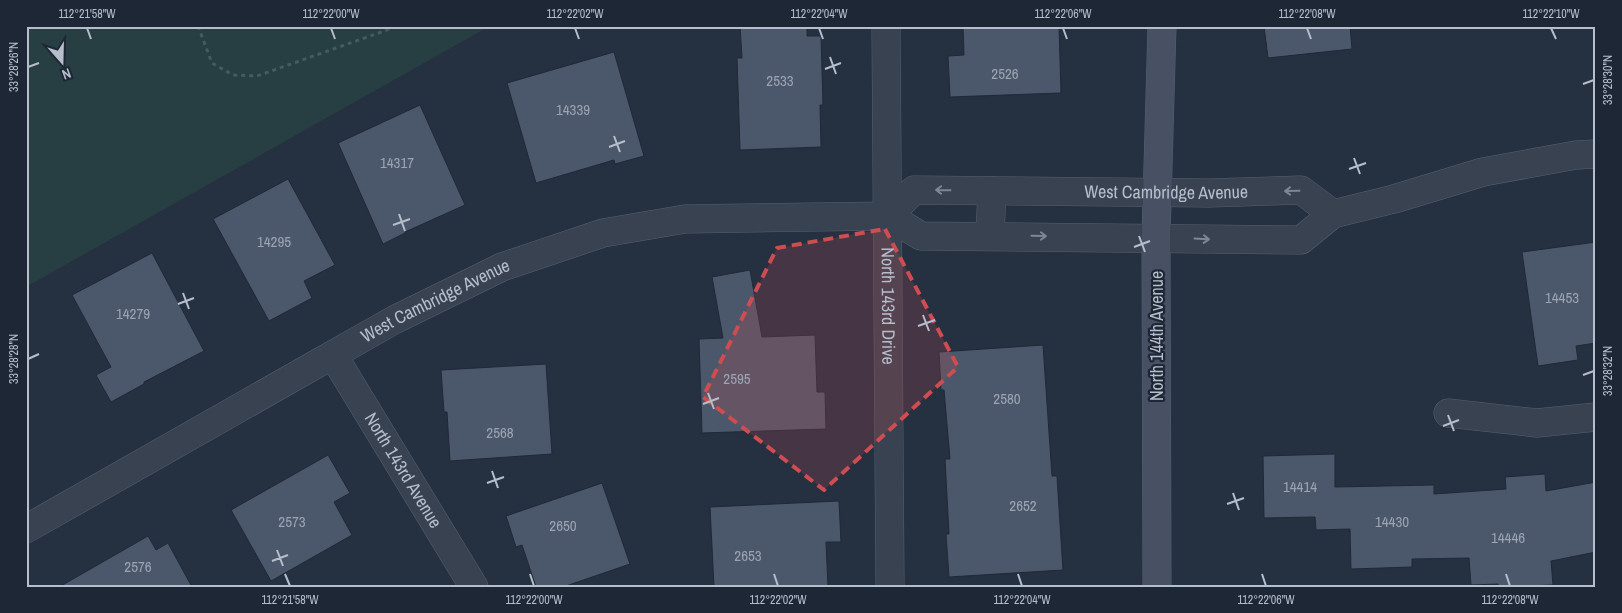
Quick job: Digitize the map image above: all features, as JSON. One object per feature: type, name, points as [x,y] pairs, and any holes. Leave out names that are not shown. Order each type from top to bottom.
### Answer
[{"type":"main road","name":"North 144th Avenue","points":[[1157,587],[1156,237],[1159,193],[1162,26]]},
{"type":"street","name":"North 143rd Drive","points":[[886,26],[890,587]]},
{"type":"street","points":[[888,216],[921,236],[990,235],[1301,240],[1332,214],[1483,172],[1596,154]]},
{"type":"street","name":"West Cambridge Avenue","points":[[26,529],[394,320],[502,267],[603,233],[685,219],[888,216],[914,190],[1159,193],[1302,190],[1332,214]]},
{"type":"street","points":[[990,235],[992,191]]},
{"type":"street","name":"North 143rd Avenue","points":[[334,354],[474,587]]},
{"type":"street","points":[[1448,413],[1537,423],[1596,417]]},
{"type":"path","points":[[198,26],[212,63],[233,75],[257,76],[388,30],[392,26]]},
{"type":"highlighted area","points":[[885,229],[958,367],[824,490],[703,397],[777,248]]},
{"type":"green space","points":[[26,26],[490,26],[26,287]]},
{"type":"building","points":[[740,26],[807,26],[807,36],[821,36],[823,105],[820,105],[821,147],[740,150],[737,58],[742,58]]},
{"type":"building","points":[[963,26],[1059,26],[1061,93],[950,97],[948,56],[964,55]]},
{"type":"building","points":[[1264,26],[1350,26],[1352,49],[1268,58]]},
{"type":"building","points":[[614,52],[644,156],[615,164],[614,160],[536,183],[507,83]]},
{"type":"building","points":[[420,105],[465,205],[383,244],[338,143]]},
{"type":"building","points":[[288,179],[335,265],[304,281],[312,298],[269,321],[213,219]]},
{"type":"building","points":[[1596,242],[1596,343],[1576,346],[1578,360],[1538,366],[1522,252]]},
{"type":"building","points":[[152,253],[204,351],[144,382],[144,384],[111,402],[96,375],[111,367],[72,295]]},
{"type":"building","points":[[750,270],[762,337],[815,335],[817,392],[825,392],[826,429],[702,433],[699,339],[723,338],[712,277]]},
{"type":"building","points":[[1043,345],[1052,476],[1057,476],[1063,570],[949,577],[946,534],[949,534],[945,459],[950,459],[944,390],[941,390],[939,352]]},
{"type":"building","points":[[546,364],[552,454],[450,461],[447,412],[444,412],[441,370]]},
{"type":"building","points":[[1335,454],[1335,487],[1434,485],[1434,494],[1506,489],[1505,477],[1545,474],[1546,491],[1596,482],[1596,552],[1551,561],[1553,585],[1498,587],[1498,584],[1471,585],[1469,558],[1412,559],[1412,567],[1351,569],[1350,529],[1316,530],[1315,517],[1264,518],[1263,456]]},
{"type":"building","points":[[328,455],[350,493],[334,502],[352,535],[271,581],[231,510]]},
{"type":"building","points":[[602,483],[630,564],[563,587],[536,587],[522,545],[516,547],[506,516]]},
{"type":"building","points":[[839,501],[841,542],[826,542],[828,587],[714,587],[710,507]]},
{"type":"building","points":[[148,536],[156,550],[168,543],[192,587],[59,587]]}]
